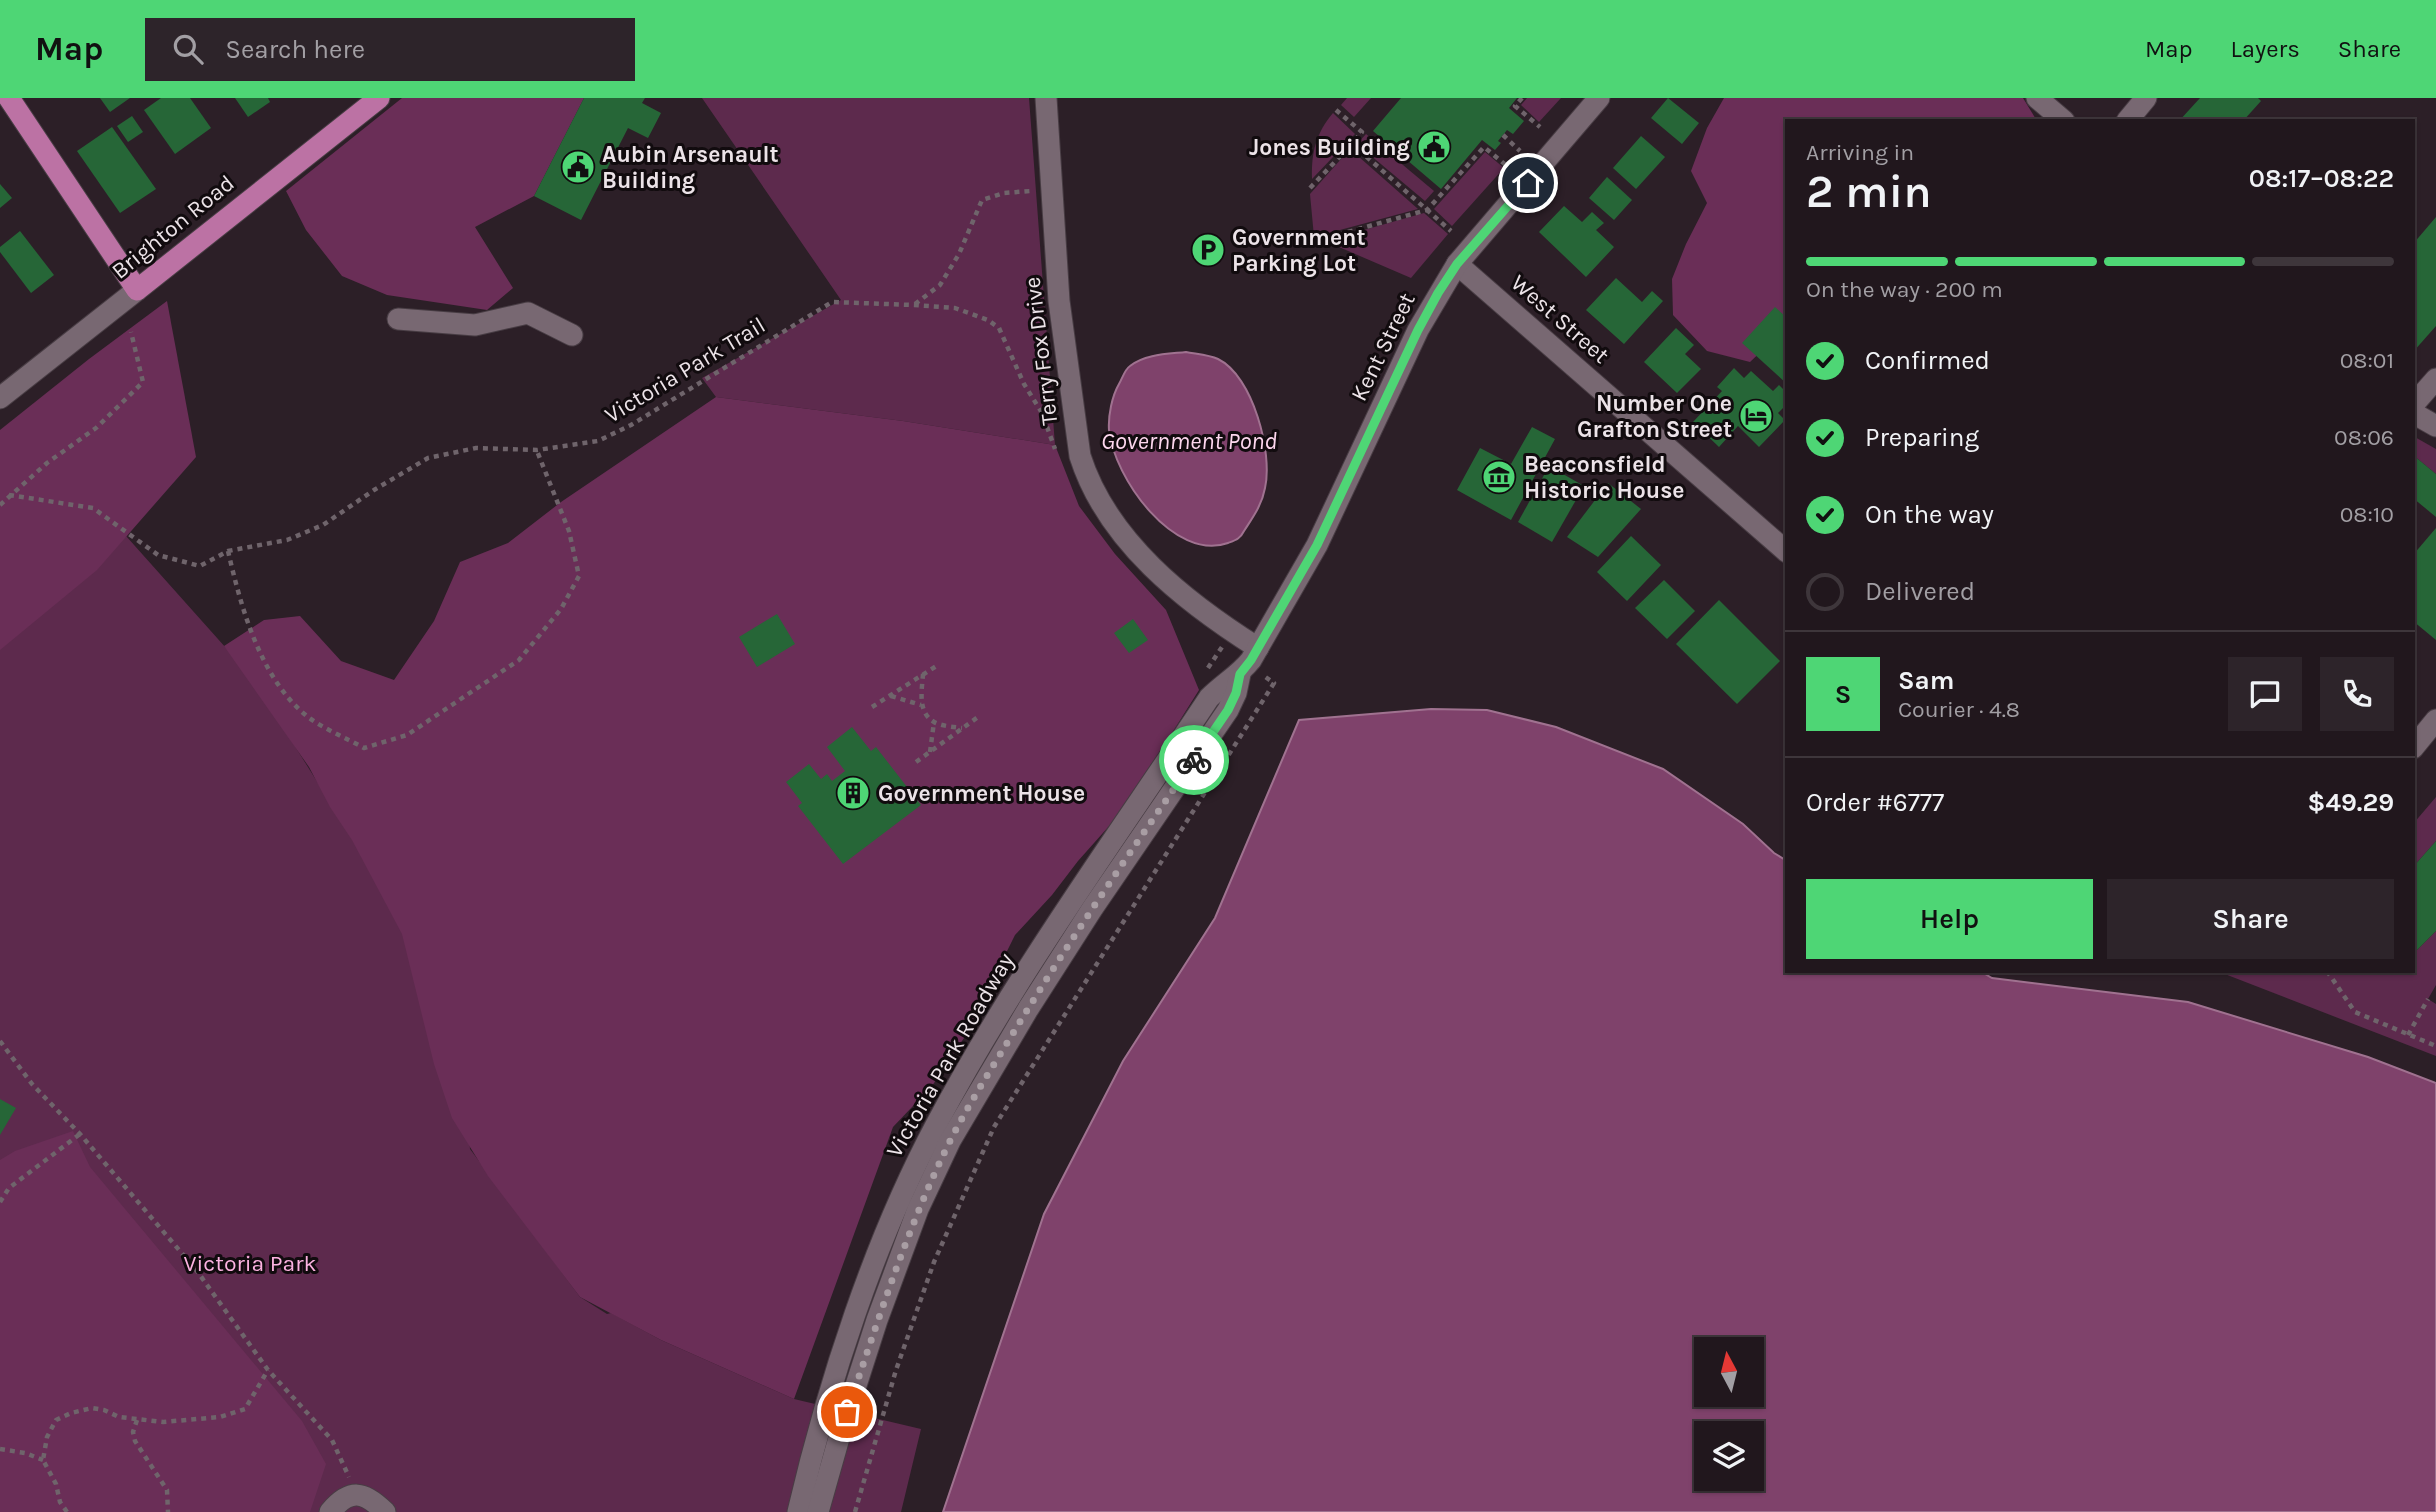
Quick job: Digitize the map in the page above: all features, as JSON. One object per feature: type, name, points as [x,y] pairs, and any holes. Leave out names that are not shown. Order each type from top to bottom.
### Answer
[{"type":"main road","points":[[9,98],[137,290]]},
{"type":"main road","name":"Brighton Road","points":[[137,290],[379,98]]},
{"type":"street","name":"Terry Fox Drive","points":[[1046,98],[1059,301],[1080,456],[1087,476],[1118,530],[1207,615],[1258,648]]},
{"type":"street","name":"Kent Street","points":[[1258,648],[1317,545],[1418,330],[1457,264],[1599,98]]},
{"type":"street","points":[[2037,98],[2062,119]]},
{"type":"street","points":[[2129,119],[2146,98]]},
{"type":"street","name":"West Street","points":[[1457,264],[1783,541]]},
{"type":"street","name":"Brighton Road","points":[[0,398],[137,290]]},
{"type":"street","points":[[398,319],[475,325],[528,313],[572,335]]},
{"type":"street","points":[[2415,403],[2436,379]]},
{"type":"street","points":[[2415,414],[2436,426]]},
{"type":"street","name":"Victoria Park Roadway","points":[[818,1512],[877,1321],[918,1209],[950,1141],[1028,1009],[1085,920],[1228,710],[1236,693],[1240,674],[1258,648]]},
{"type":"street","name":"Victoria Park Roadway","points":[[798,1512],[820,1430],[867,1282],[891,1222],[936,1125],[998,1017],[1196,718],[1222,684],[1240,674]]},
{"type":"street","points":[[2415,746],[2436,720]]},
{"type":"street","points":[[330,1512],[341,1500],[356,1494],[368,1497],[385,1512]]},
{"type":"path","points":[[1522,98],[1515,106],[1540,127]]},
{"type":"path","points":[[1310,188],[1362,132],[1336,110]]},
{"type":"path","points":[[1503,135],[1520,151]]},
{"type":"path","points":[[1352,144],[1451,231]]},
{"type":"path","points":[[1318,240],[1427,210],[1484,148],[1507,166]]},
{"type":"path","points":[[914,305],[940,285],[959,254],[982,200],[1004,193],[1052,189]]},
{"type":"path","name":"Victoria Park Trail","points":[[9,495],[93,508],[158,555],[200,566],[228,551],[287,540],[324,525],[374,490],[428,458],[476,448],[537,450],[598,441],[631,425],[832,302],[955,308],[981,317],[999,328],[1024,384],[1042,413],[1056,450]]},
{"type":"path","points":[[0,505],[47,463],[96,428],[143,382],[131,332]]},
{"type":"path","points":[[228,551],[254,641],[284,692],[309,717],[364,748],[407,735],[519,660],[561,609],[579,576],[569,531],[537,450]]},
{"type":"path","points":[[872,708],[938,665]]},
{"type":"path","points":[[921,705],[923,674]]},
{"type":"path","points":[[855,1512],[896,1370],[934,1262],[994,1127],[1275,683]]},
{"type":"path","points":[[890,696],[921,705],[934,722],[962,729]]},
{"type":"path","points":[[916,762],[978,717]]},
{"type":"path","points":[[930,752],[934,722]]},
{"type":"path","points":[[2328,973],[2355,1012],[2436,1046]]},
{"type":"path","points":[[2408,1035],[2428,999]]},
{"type":"path","points":[[0,1041],[32,1084],[80,1133],[197,1271],[268,1370],[332,1440],[356,1494]]},
{"type":"path","points":[[0,1202],[9,1188],[80,1133]]},
{"type":"path","points":[[67,1512],[60,1502],[56,1484],[43,1460],[47,1437],[56,1420],[92,1408],[120,1417],[163,1422],[220,1417],[245,1409],[268,1370]]},
{"type":"path","points":[[137,1420],[133,1432],[135,1441],[167,1490],[167,1512]]},
{"type":"path","points":[[0,1449],[25,1453],[43,1460]]},
{"type":"green space","points":[[702,98],[1029,98],[1055,445],[903,421],[716,397],[702,378],[841,300]]},
{"type":"green space","points":[[1347,98],[1371,98],[1354,117],[1341,105]]},
{"type":"green space","points":[[1527,98],[1561,98],[1539,122],[1521,105]]},
{"type":"green space","points":[[1333,113],[1355,134],[1312,179],[1316,144],[1322,128]]},
{"type":"green space","points":[[1366,134],[1434,191],[1425,201],[1357,144]]},
{"type":"green space","points":[[1350,149],[1418,209],[1314,237],[1310,194]]},
{"type":"green space","points":[[1485,152],[1504,168],[1452,226],[1434,209]]},
{"type":"green space","points":[[1424,213],[1448,234],[1411,278],[1325,241]]},
{"type":"green space","name":"Victoria Park","points":[[0,430],[118,527],[251,676],[458,1007],[470,1149],[580,1297],[607,1314],[611,1313],[661,1340],[794,1399],[921,1429],[901,1512],[0,1512]]},
{"type":"green space","points":[[2415,437],[2436,449],[2436,474],[2415,457]]},
{"type":"green space","points":[[2436,797],[2436,841],[2415,865],[2415,822]]},
{"type":"green space","points":[[2436,931],[2436,985],[2428,999],[2436,1004],[2436,1056],[2222,973],[2415,973],[2415,952]]},
{"type":"shaded area","points":[[402,98],[584,98],[534,196],[475,227],[513,288],[487,310],[387,295],[342,276],[306,230],[286,191]]},
{"type":"shaded area","points":[[1724,98],[2023,98],[2036,119],[1785,119],[1785,329],[1750,362],[1707,351],[1673,315],[1672,279],[1707,203],[1691,171],[1707,128]]},
{"type":"shaded area","points":[[167,301],[196,457],[97,570],[0,650],[0,430]]},
{"type":"shaded area","points":[[716,397],[903,421],[1055,445],[1079,506],[1115,554],[1166,610],[1199,690],[1110,825],[1015,935],[964,1038],[932,1086],[893,1127],[794,1399],[661,1340],[580,1297],[488,1176],[452,1118],[434,1064],[402,934],[309,767],[224,646],[264,620],[300,616],[341,661],[394,680],[434,621],[460,562],[508,543],[561,502]]},
{"type":"shaded area","points":[[73,1131],[90,1167],[302,1421],[326,1464],[310,1512],[0,1512],[0,1160],[15,1151]]},
{"type":"water","name":"Government Pond","points":[[1186,352],[1218,359],[1230,368],[1250,398],[1263,436],[1267,473],[1264,494],[1241,536],[1228,543],[1208,546],[1187,540],[1168,528],[1150,512],[1135,492],[1113,449],[1109,430],[1112,400],[1128,367],[1150,357]]},
{"type":"water","points":[[1431,709],[1487,710],[1556,727],[1663,769],[1743,824],[1785,860],[1785,973],[1983,973],[1992,978],[2188,1002],[2368,1057],[2436,1083],[2436,1512],[943,1512],[1044,1214],[1123,1061],[1215,918],[1299,720]]},
{"type":"building","points":[[100,98],[130,98],[110,112]]},
{"type":"building","points":[[161,98],[190,98],[211,128],[175,154],[144,110]]},
{"type":"building","points":[[235,98],[268,98],[270,102],[248,117]]},
{"type":"building","name":"Aubin Arsenault Building","points":[[584,98],[645,98],[642,103],[661,113],[648,138],[628,128],[581,220],[534,196]]},
{"type":"building","name":"Jones Building","points":[[1401,98],[1517,98],[1509,108],[1524,121],[1513,134],[1507,130],[1495,150],[1482,140],[1441,189],[1373,131]]},
{"type":"building","points":[[1668,98],[1699,123],[1682,144],[1651,118]]},
{"type":"building","points":[[2200,98],[2258,98],[2261,101],[2245,119],[2181,119]]},
{"type":"building","points":[[132,116],[143,132],[128,142],[117,126]]},
{"type":"building","points":[[112,127],[156,189],[120,213],[77,151]]},
{"type":"building","points":[[1641,136],[1665,157],[1636,189],[1613,168]]},
{"type":"building","points":[[1607,177],[1632,200],[1614,220],[1589,198]]},
{"type":"building","points":[[0,184],[12,198],[0,208]]},
{"type":"building","points":[[1564,206],[1582,222],[1592,212],[1604,223],[1596,230],[1614,247],[1586,277],[1539,232]]},
{"type":"building","points":[[2436,217],[2436,326],[2415,350],[2415,242]]},
{"type":"building","points":[[20,231],[54,275],[31,293],[0,252],[0,247]]},
{"type":"building","points":[[1616,278],[1642,302],[1652,291],[1663,301],[1624,344],[1586,310]]},
{"type":"building","points":[[1775,307],[1785,316],[1785,382],[1742,343]]},
{"type":"building","points":[[1676,328],[1694,345],[1685,354],[1701,369],[1677,393],[1644,362]]},
{"type":"building","points":[[1734,368],[1744,378],[1751,371],[1773,391],[1779,385],[1785,391],[1785,406],[1778,413],[1785,420],[1759,447],[1738,426],[1719,447],[1693,422],[1722,391],[1717,387]]},
{"type":"building","name":"Beaconsfield Historic House","points":[[1532,427],[1555,439],[1511,520],[1457,490],[1480,448],[1511,464]]},
{"type":"building","points":[[2415,457],[2436,474],[2436,517],[2415,500]]},
{"type":"building","points":[[1549,466],[1584,486],[1552,542],[1518,522]]},
{"type":"building","points":[[1608,483],[1641,509],[1598,557],[1567,537]]},
{"type":"building","points":[[2436,528],[2436,640],[2415,623],[2415,553]]},
{"type":"building","points":[[1631,536],[1661,565],[1627,601],[1597,572]]},
{"type":"building","points":[[1664,580],[1695,611],[1667,639],[1635,608]]},
{"type":"building","points":[[1719,600],[1780,661],[1737,704],[1676,644]]},
{"type":"building","points":[[777,614],[795,644],[757,667],[739,637]]},
{"type":"building","points":[[1133,619],[1148,640],[1129,653],[1114,633]]},
{"type":"building","name":"Government House","points":[[852,727],[871,751],[876,747],[921,805],[843,864],[798,806],[802,803],[786,782],[809,764],[821,779],[827,774],[832,781],[845,771],[827,747]]},
{"type":"building","points":[[2436,841],[2436,931],[2415,952],[2415,865]]},
{"type":"building","points":[[0,1099],[16,1108],[0,1135]]},
{"type":"way so far","points":[[847,1412],[918,1209],[950,1141],[1066,949],[1194,760]]},
{"type":"place","name":"Jones Building","points":[[1434,147]]},
{"type":"place","name":"Aubin Arsenault Building","points":[[578,167]]},
{"type":"place","name":"Government Parking Lot","points":[[1208,250]]},
{"type":"place","name":"Number One Grafton Street","points":[[1756,416]]},
{"type":"place","name":"Beaconsfield Historic House","points":[[1499,477]]},
{"type":"place","name":"Government House","points":[[853,793]]},
{"type":"route","points":[[1194,760],[1228,710],[1236,693],[1240,674],[1251,660],[1317,545],[1438,293],[1457,264],[1528,183]]}]
